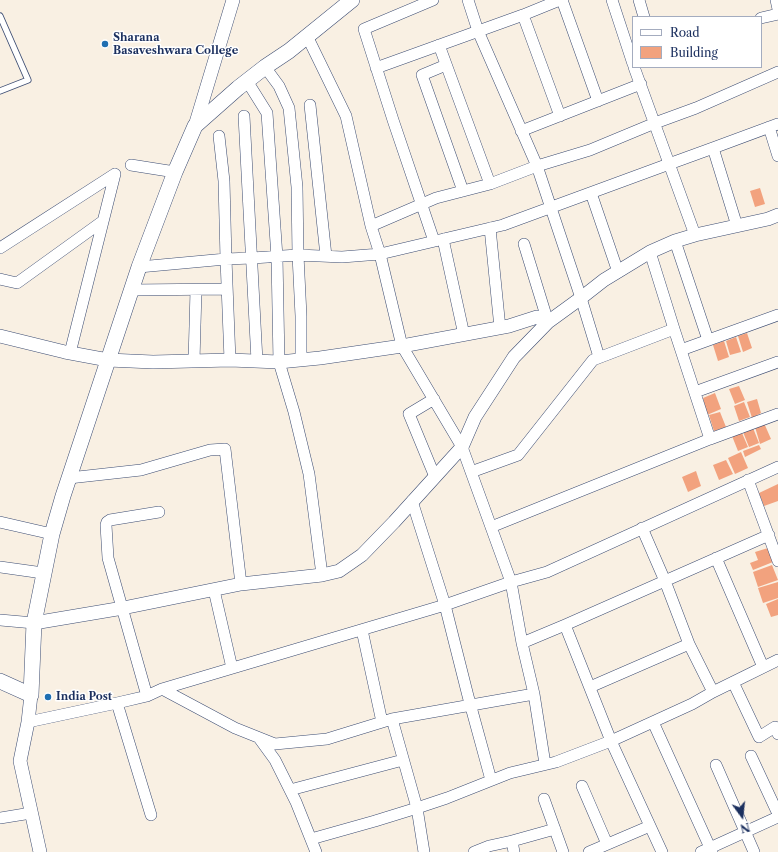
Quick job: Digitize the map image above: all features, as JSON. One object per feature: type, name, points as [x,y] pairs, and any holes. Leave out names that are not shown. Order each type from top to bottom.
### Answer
[{"type":"main road","points":[[0,681],[31,695],[34,624],[52,534],[139,267],[175,172],[195,126],[238,88],[289,51],[352,0]]},
{"type":"street","points":[[195,126],[233,0]]},
{"type":"street","points":[[433,0],[364,29],[422,204],[439,240],[464,335]]},
{"type":"street","points":[[468,0],[478,31],[537,166],[581,298],[599,358]]},
{"type":"street","points":[[376,68],[561,0],[598,101]]},
{"type":"street","points":[[612,0],[630,48],[632,59]]},
{"type":"street","points":[[639,0],[644,16]]},
{"type":"street","points":[[776,0],[778,9]]},
{"type":"street","points":[[762,18],[778,14]]},
{"type":"street","points":[[523,15],[560,116]]},
{"type":"street","points":[[307,36],[346,116],[371,226],[380,254],[402,346],[462,447],[511,582],[522,643],[534,694],[545,764]]},
{"type":"street","points":[[439,45],[490,184]]},
{"type":"street","points":[[446,65],[422,75],[463,191]]},
{"type":"street","points":[[265,67],[279,86],[290,108],[297,187],[301,359]]},
{"type":"street","points":[[634,68],[695,235]]},
{"type":"street","points":[[371,226],[436,198],[490,184],[537,166],[590,150],[696,108],[778,72]]},
{"type":"street","points":[[247,81],[267,113],[277,257],[280,362],[309,474],[322,575]]},
{"type":"street","points":[[521,131],[640,84]]},
{"type":"street","points":[[310,105],[326,256]]},
{"type":"street","points":[[244,116],[257,361]]},
{"type":"street","points":[[139,267],[226,259],[298,255],[342,256],[380,254],[503,225],[774,126],[778,156]]},
{"type":"street","points":[[219,136],[224,181],[230,360]]},
{"type":"street","points":[[713,148],[737,226]]},
{"type":"street","points":[[131,165],[175,172]]},
{"type":"street","points":[[0,248],[115,174],[70,353]]},
{"type":"street","points":[[591,193],[618,272]]},
{"type":"street","points":[[0,620],[34,624],[241,584],[322,575],[339,571],[362,555],[462,447],[475,417],[514,357],[548,322],[604,280],[650,252],[675,241],[695,235],[768,219],[778,215]]},
{"type":"street","points":[[0,279],[17,283],[103,221]]},
{"type":"street","points":[[490,228],[500,328]]},
{"type":"street","points":[[675,241],[708,340]]},
{"type":"street","points":[[524,244],[548,322]]},
{"type":"street","points":[[650,252],[710,439]]},
{"type":"street","points":[[131,290],[227,289]]},
{"type":"street","points":[[194,361],[196,290]]},
{"type":"street","points":[[681,350],[778,315]]},
{"type":"street","points":[[0,336],[70,353],[108,360],[153,362],[230,360],[280,362],[320,358],[402,346],[500,328],[537,317],[548,322]]},
{"type":"street","points":[[471,472],[518,455],[593,360],[674,329]]},
{"type":"street","points":[[695,392],[778,362]]},
{"type":"street","points":[[434,399],[409,414],[435,476]]},
{"type":"street","points":[[491,527],[710,439],[778,414]]},
{"type":"street","points":[[69,478],[141,470],[210,450],[225,449],[241,584]]},
{"type":"street","points":[[28,722],[117,704],[147,696],[162,689],[445,605],[511,582],[547,572],[778,466]]},
{"type":"street","points":[[748,480],[778,561]]},
{"type":"street","points":[[412,501],[445,605],[492,780]]},
{"type":"street","points":[[147,696],[108,558],[106,525],[110,520],[159,512]]},
{"type":"street","points":[[0,522],[52,534]]},
{"type":"street","points":[[642,528],[665,581],[689,644],[713,692]]},
{"type":"street","points":[[522,643],[566,625],[768,535]]},
{"type":"street","points":[[716,558],[763,667]]},
{"type":"street","points":[[0,567],[43,573]]},
{"type":"street","points":[[214,590],[232,668]]},
{"type":"street","points":[[566,625],[612,741],[662,852]]},
{"type":"street","points":[[362,630],[387,721],[403,760],[417,808],[424,852]]},
{"type":"street","points":[[590,687],[689,644]]},
{"type":"street","points":[[311,839],[417,808],[447,798],[510,773],[556,762],[612,741],[692,704],[763,667],[778,661]]},
{"type":"street","points":[[733,682],[759,737],[775,727],[778,734]]},
{"type":"street","points":[[162,689],[235,728],[275,744],[326,739],[387,721],[534,694]]},
{"type":"street","points":[[31,695],[28,722],[20,760],[40,852]]},
{"type":"street","points":[[117,704],[151,814]]},
{"type":"street","points":[[653,722],[707,851],[778,816],[751,756]]},
{"type":"street","points":[[259,738],[275,760],[296,802],[316,852]]},
{"type":"street","points":[[290,790],[403,760]]},
{"type":"street","points":[[716,765],[754,852]]},
{"type":"street","points":[[582,786],[607,844]]},
{"type":"street","points":[[544,799],[563,852]]},
{"type":"street","points":[[0,818],[31,813]]},
{"type":"street","points":[[589,852],[650,826]]},
{"type":"street","points":[[474,852],[490,849],[512,840],[555,829]]},
{"type":"street","points":[[512,840],[514,852]]},
{"type":"lane","points":[[0,16],[28,80],[0,91]]},
{"type":"building","points":[[760,188],[765,204],[755,207],[750,191]]},
{"type":"building","points":[[747,333],[752,348],[743,352],[738,336]]},
{"type":"building","points":[[736,337],[741,352],[730,355],[726,341]]},
{"type":"building","points":[[724,341],[729,357],[718,361],[713,345]]},
{"type":"building","points":[[739,386],[745,400],[735,404],[729,389]]},
{"type":"building","points":[[715,393],[721,409],[707,415],[703,398]]},
{"type":"building","points":[[757,399],[761,413],[752,418],[747,402]]},
{"type":"building","points":[[744,402],[750,417],[739,421],[734,406]]},
{"type":"building","points":[[720,412],[726,427],[714,431],[709,415]]},
{"type":"building","points":[[764,423],[771,439],[760,444],[755,427]]},
{"type":"building","points":[[753,428],[759,443],[749,447],[743,432]]},
{"type":"building","points":[[742,433],[748,447],[738,451],[732,436]]},
{"type":"building","points":[[759,445],[761,449],[745,457],[743,451]]},
{"type":"building","points":[[741,452],[748,468],[735,474],[728,458]]},
{"type":"building","points":[[726,460],[733,474],[719,480],[713,465]]},
{"type":"building","points":[[696,471],[701,486],[688,492],[682,477]]},
{"type":"building","points":[[778,484],[778,501],[764,506],[759,493]]},
{"type":"building","points":[[768,548],[773,562],[753,570],[750,563],[758,560],[755,552]]},
{"type":"building","points":[[772,565],[778,580],[758,587],[753,572]]},
{"type":"building","points":[[778,582],[778,598],[763,603],[758,588]]},
{"type":"building","points":[[778,599],[778,615],[771,617],[766,604]]},
{"type":"place","name":"Sharana Basaveshwara College","points":[[105,44]]},
{"type":"place","name":"India Post","points":[[48,697]]}]
